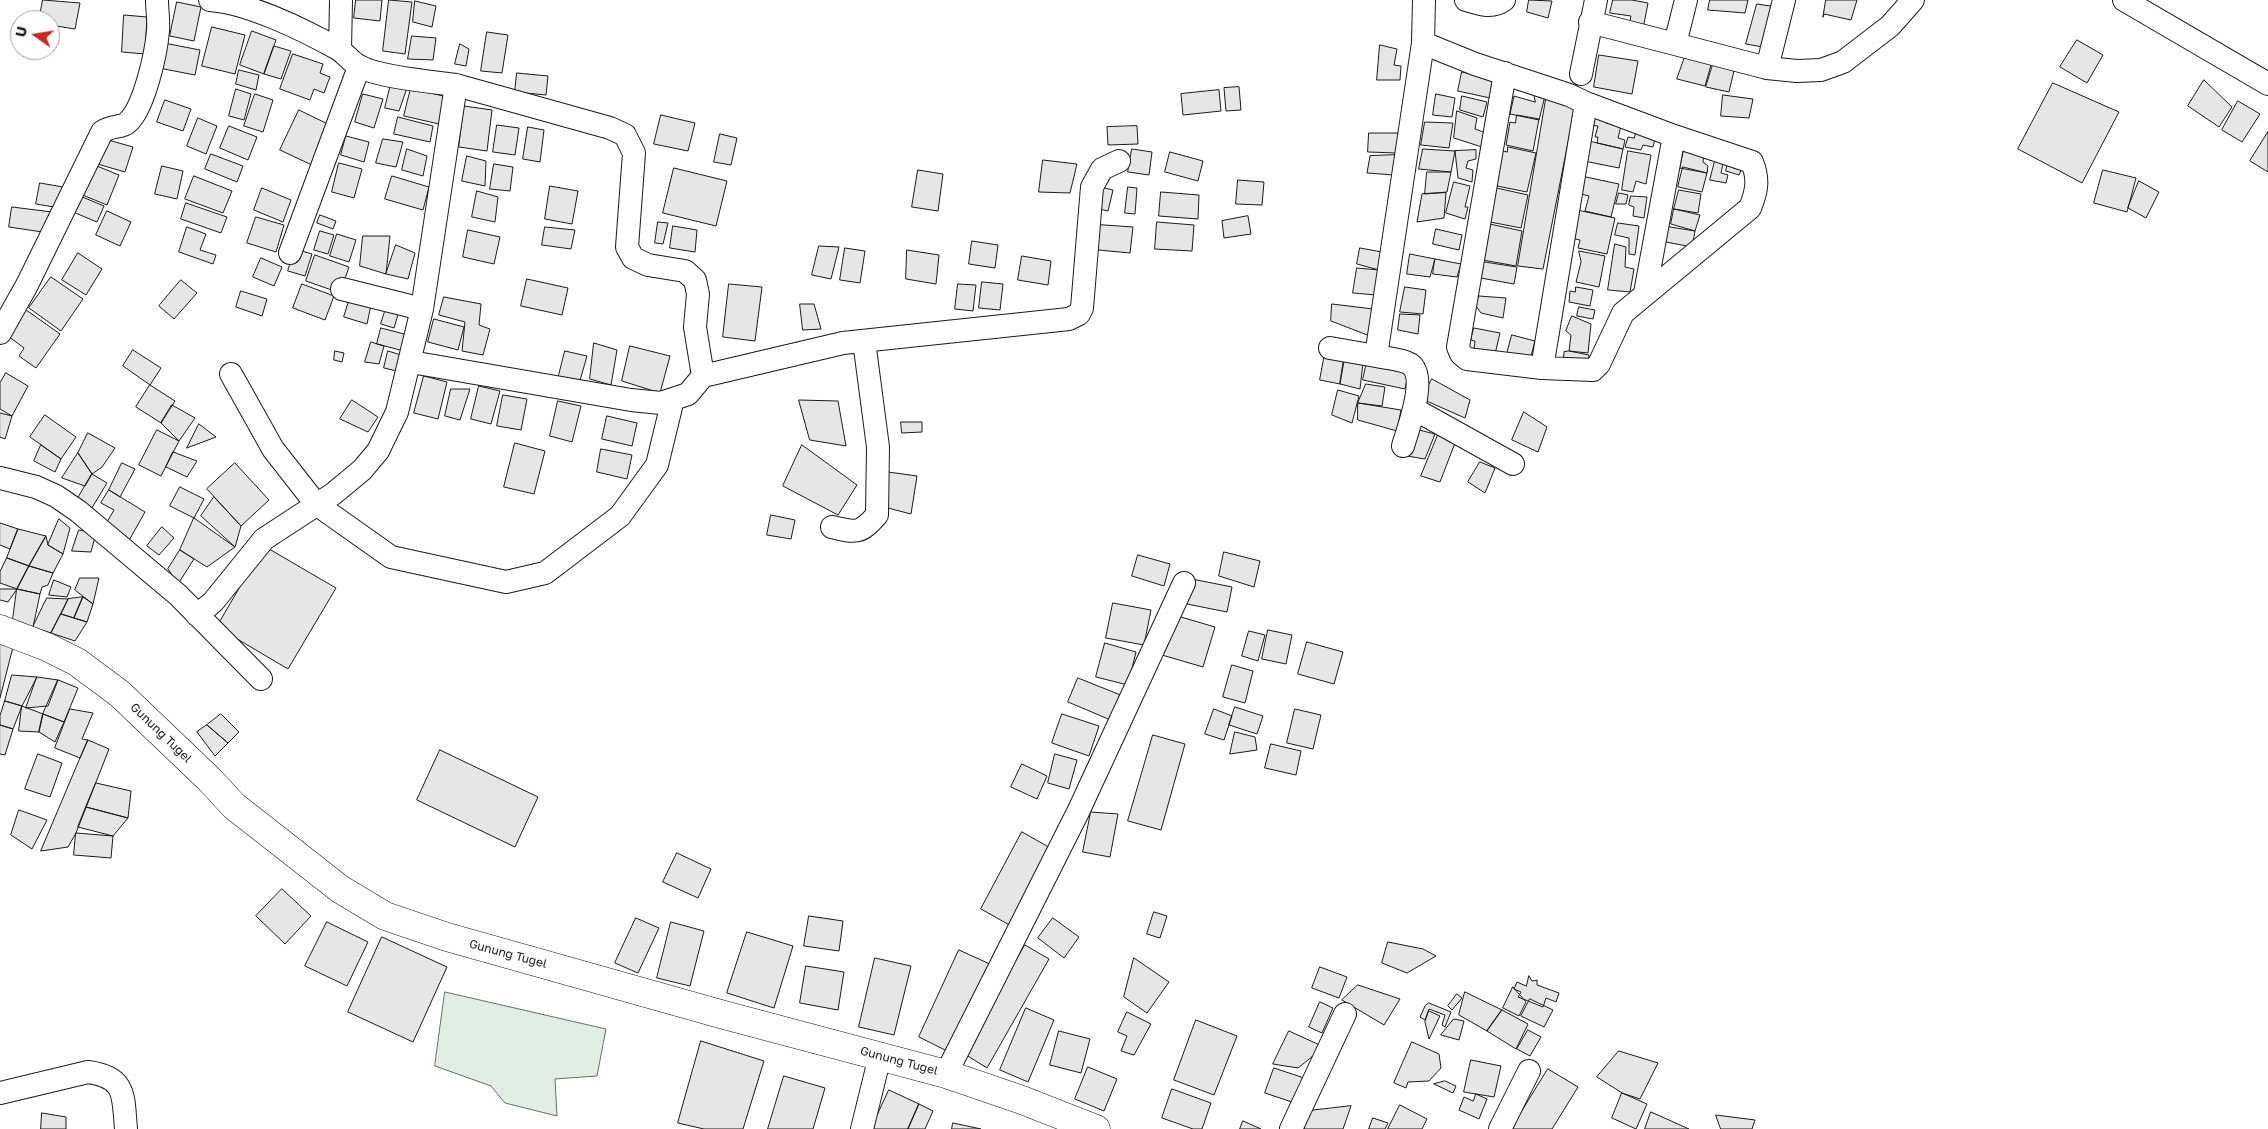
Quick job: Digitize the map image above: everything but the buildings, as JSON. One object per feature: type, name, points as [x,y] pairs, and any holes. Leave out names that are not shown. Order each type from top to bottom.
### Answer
[{"type":"main road","name":"Gunung Tugel","points":[[0,630],[78,662],[120,694],[210,780],[234,806],[340,889],[385,916],[447,937],[714,1012],[946,1074],[1022,1100],[1096,1129]]},
{"type":"street","points":[[0,333],[27,285],[102,132],[110,126],[124,125],[129,122],[145,93],[158,32],[157,0]]},
{"type":"street","points":[[210,0],[225,1],[254,11],[340,50],[360,67],[394,76],[456,85],[610,128],[625,135],[634,152],[627,247],[633,258],[648,265],[685,271],[695,280],[698,294],[695,327],[703,376]]},
{"type":"street","points":[[340,0],[340,50]]},
{"type":"street","points":[[1376,356],[1423,43],[1424,0]]},
{"type":"street","points":[[1466,0],[1490,6],[1498,5],[1504,0]]},
{"type":"street","points":[[1580,74],[1596,0]]},
{"type":"street","points":[[1674,44],[1686,0]]},
{"type":"street","points":[[1767,68],[1784,0]]},
{"type":"street","points":[[1590,22],[1767,68],[1796,71],[1821,70],[1843,62],[1890,26],[1913,0]]},
{"type":"street","points":[[2124,0],[2268,84]]},
{"type":"street","points":[[1423,43],[1569,95],[1674,136],[1752,162],[1758,176],[1756,192],[1750,208],[1741,218],[1623,313],[1611,335],[1600,364],[1593,370],[1542,368],[1466,359],[1461,354],[1458,346],[1505,73]]},
{"type":"street","points":[[290,253],[360,67]]},
{"type":"street","points":[[197,615],[213,602],[264,539],[332,494],[346,483],[378,451],[397,412],[411,362],[422,309],[456,85]]},
{"type":"street","points":[[1542,368],[1586,103]]},
{"type":"street","points":[[1645,294],[1674,136]]},
{"type":"street","points":[[411,362],[631,400],[661,403],[688,394],[703,376],[843,343],[1075,317],[1082,308],[1092,187],[1102,169],[1119,161]]},
{"type":"street","points":[[342,289],[422,309]]},
{"type":"street","points":[[832,527],[852,532],[865,528],[877,515],[878,447],[864,341]]},
{"type":"street","points":[[1330,348],[1409,364],[1416,371],[1418,382],[1414,409],[1403,446]]},
{"type":"street","points":[[231,374],[273,449],[316,504],[391,557],[506,582],[545,573],[620,516],[657,465],[673,399]]},
{"type":"street","points":[[1414,409],[1513,464]]},
{"type":"street","points":[[0,478],[36,487],[56,496],[112,538],[178,595],[261,679]]},
{"type":"street","points":[[946,1074],[1078,812],[1184,583]]},
{"type":"street","points":[[1291,1129],[1346,1014]]},
{"type":"street","points":[[862,1129],[880,1056]]},
{"type":"street","points":[[1500,1129],[1529,1071]]},
{"type":"street","points":[[0,1093],[88,1072],[101,1074],[112,1078],[121,1087],[126,1129]]},
{"type":"green space","points":[[445,992],[606,1029],[597,1076],[555,1079],[557,1116],[505,1103],[491,1086],[435,1066]]}]
